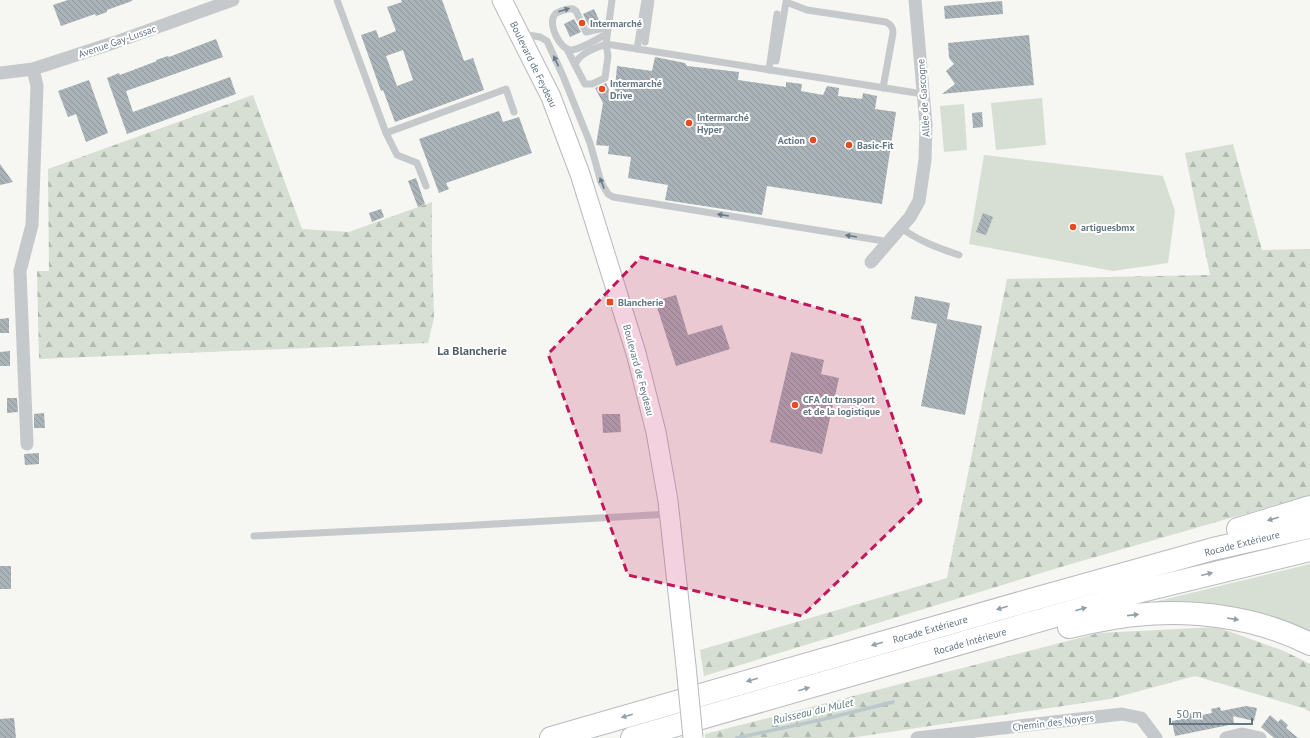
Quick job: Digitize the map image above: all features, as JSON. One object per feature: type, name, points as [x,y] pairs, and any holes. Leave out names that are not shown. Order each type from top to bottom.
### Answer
[{"type":"highway","points":[[1034,599],[1092,574],[1139,557],[1310,507]]},
{"type":"highway","name":"Rocade Extérieure","points":[[551,738],[1213,549],[1310,527]]},
{"type":"highway","name":"Rocade Intérieure","points":[[632,738],[1145,590],[1310,550]]},
{"type":"highway","points":[[936,651],[1040,633],[1107,618],[1166,613],[1207,615],[1247,621],[1286,633],[1310,644]]},
{"type":"main road","name":"Boulevard de Feydeau","points":[[502,0],[551,97],[580,174],[636,353],[656,432],[670,514],[693,738]]},
{"type":"street","name":"Avenue Gay-Lussac","points":[[0,73],[33,69],[116,42],[233,0]]},
{"type":"street","name":"Allée de Gascogne","points":[[872,262],[910,218],[919,201],[925,160],[926,125],[915,0]]},
{"type":"street","points":[[28,444],[20,272],[32,224],[37,86],[33,69]]},
{"type":"street","name":"Chemin des Noyers","points":[[917,738],[1122,714],[1141,718],[1156,738]]},
{"type":"street","points":[[1226,738],[1242,734],[1260,738]]},
{"type":"lane","points":[[337,0],[386,133],[397,154],[417,163],[426,186]]},
{"type":"lane","points":[[608,30],[586,32],[576,11],[573,9],[566,9],[556,13],[552,17],[553,29],[562,46],[567,50],[585,84],[592,84],[605,78],[608,56],[606,44],[608,30],[612,0]]},
{"type":"lane","points":[[637,49],[645,0]]},
{"type":"lane","points":[[645,42],[651,0]]},
{"type":"lane","points":[[776,61],[786,2],[807,10],[886,22],[893,28],[893,33],[883,88]]},
{"type":"lane","points":[[769,70],[777,14]]},
{"type":"lane","points":[[567,50],[578,48],[608,30]]},
{"type":"lane","points":[[520,34],[540,37],[547,41],[590,143],[601,182],[608,194],[613,197],[890,242]]},
{"type":"lane","points":[[575,66],[576,61],[581,56],[606,44],[923,94]]},
{"type":"lane","points":[[386,133],[506,89],[514,112]]},
{"type":"lane","points":[[901,228],[913,237],[933,247],[959,255]]},
{"type":"lane","points":[[254,536],[670,514]]},
{"type":"highlighted area","points":[[641,257],[860,320],[921,501],[802,616],[628,575],[548,354]]},
{"type":"green space","points":[[253,95],[302,229],[349,232],[432,202],[434,318],[428,343],[39,359],[37,271],[49,271],[48,169]]},
{"type":"green space","points":[[1042,98],[1046,145],[996,150],[991,103]]},
{"type":"green space","points":[[964,104],[967,150],[944,152],[940,106]]},
{"type":"green space","points":[[1233,144],[1262,250],[1310,249],[1310,495],[1071,564],[704,676],[700,650],[947,578],[1007,279],[1210,275],[1185,153]]},
{"type":"green space","name":"artiguesbmx","points":[[984,155],[1163,176],[1175,211],[1168,263],[1113,271],[969,244]]},
{"type":"green space","points":[[1310,564],[1310,636],[1150,605],[1154,602]]},
{"type":"green space","points":[[1217,627],[1284,651],[1310,664],[1310,712],[1303,708],[1195,676],[1110,699],[850,738],[705,738],[705,734],[1099,633]]},
{"type":"building","points":[[68,0],[132,1],[107,10],[107,12],[96,16],[95,14],[61,26],[53,5]]},
{"type":"building","points":[[401,0],[442,0],[464,61],[473,58],[484,90],[395,122],[383,90],[381,91],[361,35],[376,30],[379,38],[396,31],[387,7],[402,2]],"holes":[[[403,50],[413,80],[397,86],[386,56]]]},
{"type":"building","points":[[1002,1],[1003,14],[945,19],[944,6]]},
{"type":"building","points":[[594,9],[600,22],[589,26],[583,14]]},
{"type":"building","points":[[574,19],[581,32],[570,37],[564,24]]},
{"type":"building","points":[[1029,35],[1034,85],[942,94],[955,84],[946,71],[954,64],[949,58],[948,43]]},
{"type":"building","points":[[216,39],[223,57],[126,91],[133,112],[230,77],[236,94],[127,134],[107,78],[119,73],[120,75],[157,61],[156,60],[169,57]]},
{"type":"building","points":[[655,57],[685,63],[687,66],[739,72],[738,80],[786,87],[786,82],[802,84],[801,91],[823,95],[827,86],[839,88],[838,96],[862,99],[863,93],[877,96],[875,109],[896,112],[882,204],[767,186],[762,215],[665,200],[668,185],[628,178],[631,157],[608,154],[609,146],[596,145],[603,103],[595,88],[606,83],[614,100],[617,66],[652,71]]},
{"type":"building","points":[[89,80],[108,133],[86,142],[76,114],[68,117],[58,91]]},
{"type":"building","points":[[499,111],[503,122],[519,117],[532,153],[446,183],[449,189],[439,193],[419,139]]},
{"type":"building","points":[[982,112],[983,127],[973,128],[972,113]]},
{"type":"building","points":[[0,164],[13,182],[0,185]]},
{"type":"building","points":[[416,178],[425,204],[418,207],[408,181]]},
{"type":"building","points":[[381,209],[384,217],[372,222],[369,213]]},
{"type":"building","points":[[983,213],[993,217],[986,235],[976,232]]},
{"type":"building","points":[[676,295],[688,335],[722,325],[730,349],[676,366],[655,301]]},
{"type":"building","points":[[915,296],[950,303],[947,319],[982,326],[965,415],[921,406],[937,324],[911,319]]},
{"type":"building","points":[[9,318],[9,333],[0,333],[0,319]]},
{"type":"building","points":[[10,351],[10,366],[0,366],[0,352]]},
{"type":"building","points":[[791,352],[824,360],[821,374],[839,378],[822,454],[770,442]]},
{"type":"building","points":[[7,398],[17,398],[18,412],[7,413]]},
{"type":"building","points":[[44,413],[45,428],[34,428],[34,414]]},
{"type":"building","points":[[602,414],[620,414],[621,432],[603,433]]},
{"type":"building","points":[[39,453],[39,464],[25,465],[24,454]]},
{"type":"building","points":[[0,566],[11,566],[11,589],[0,589]]},
{"type":"building","points":[[1246,706],[1257,708],[1254,721],[1233,716],[1234,724],[1175,736],[1172,721],[1183,719],[1182,715],[1191,713],[1192,717],[1212,713],[1211,709],[1220,707],[1221,711]]},
{"type":"building","points":[[1270,715],[1278,722],[1281,719],[1288,725],[1286,728],[1298,738],[1274,738],[1261,727]]},
{"type":"building","points":[[14,718],[16,738],[0,738],[0,719]]},
{"type":"waterway","name":"Ruisseau du Mulet","points":[[737,738],[893,702]]},
{"type":"place","name":"Intermarché","points":[[582,23]]},
{"type":"place","name":"Intermarché Drive","points":[[602,89]]},
{"type":"place","name":"Intermarché Hyper","points":[[689,123]]},
{"type":"place","name":"Action","points":[[813,140]]},
{"type":"place","name":"Basic-Fit","points":[[849,145]]},
{"type":"place","name":"artiguesbmx","points":[[1073,227]]},
{"type":"place","name":"Blancherie","points":[[610,302]]},
{"type":"place","name":"CFA du transport et de la logistique","points":[[795,405]]},
{"type":"district","name":"La Blancherie","points":[[472,351]]}]
